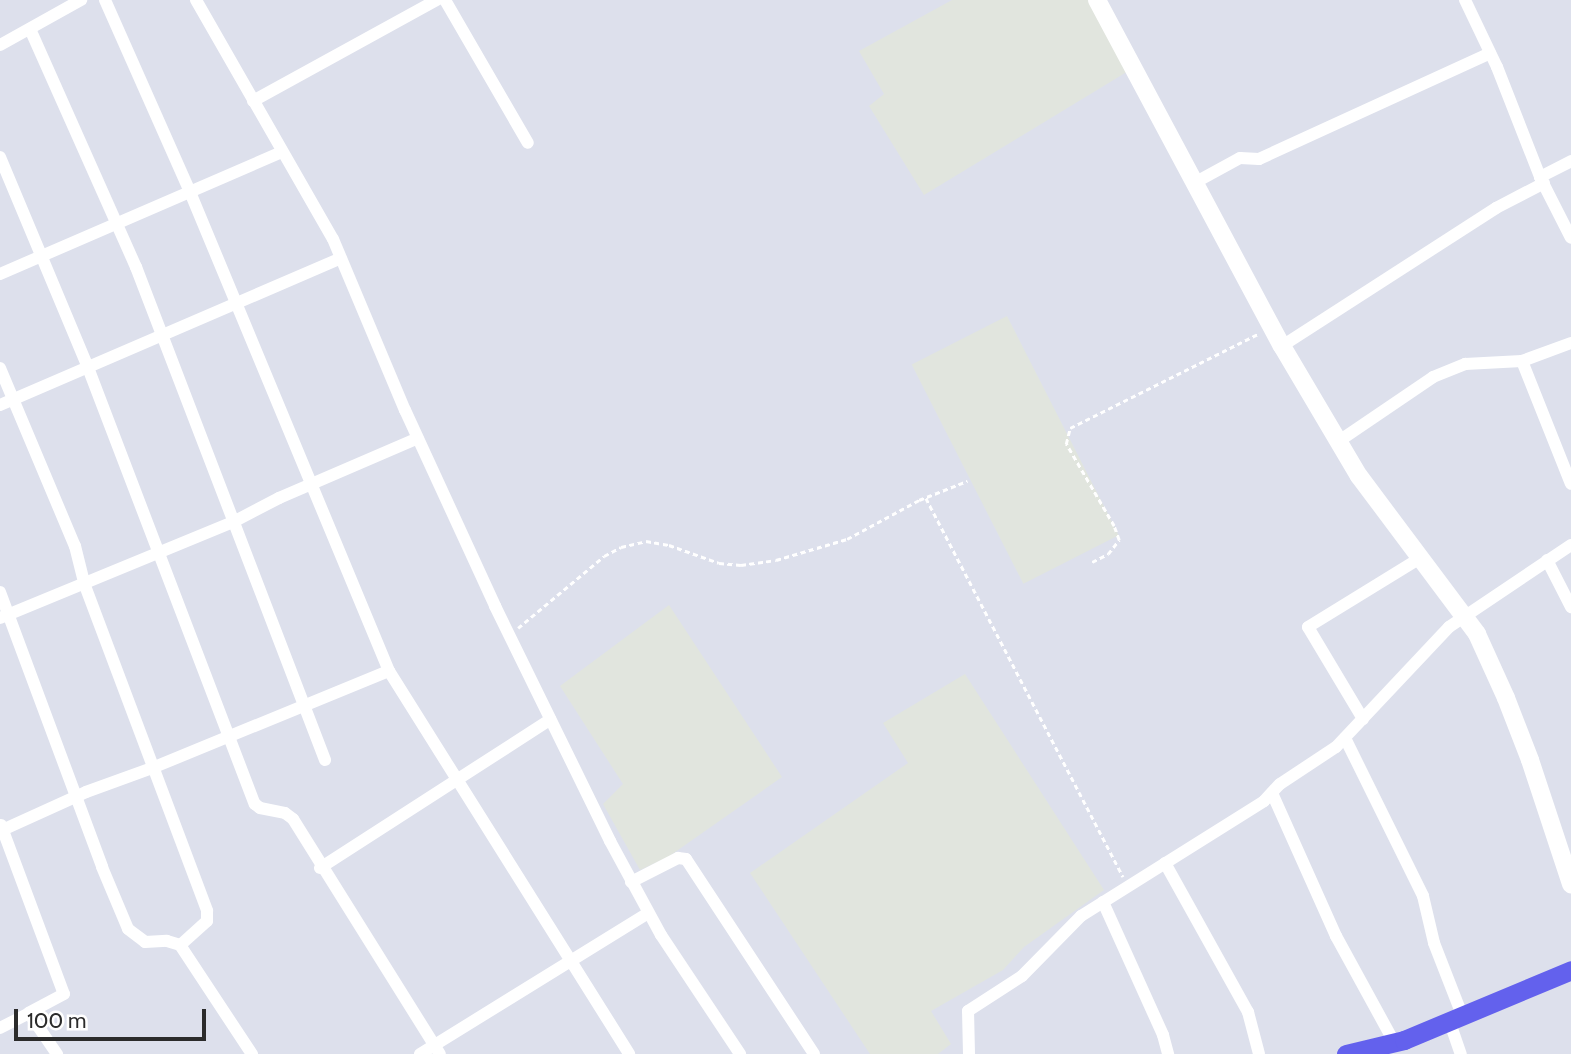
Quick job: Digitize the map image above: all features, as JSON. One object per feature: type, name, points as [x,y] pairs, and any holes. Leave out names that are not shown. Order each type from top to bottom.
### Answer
[{"type":"main road","points":[[1097,0],[1282,346],[1378,505],[1466,617],[1506,698],[1554,825],[1571,884]]},
{"type":"main road","points":[[1346,1054],[1394,1046],[1571,970]]},
{"type":"street","points":[[0,45],[81,0]]},
{"type":"street","points":[[105,0],[190,192],[389,671],[629,1054]]},
{"type":"street","points":[[196,0],[341,258],[418,438],[550,720],[631,882],[648,913],[740,1054]]},
{"type":"street","points":[[253,101],[437,0]]},
{"type":"street","points":[[445,0],[528,143]]},
{"type":"street","points":[[1465,0],[1490,53],[1542,180],[1571,238]]},
{"type":"street","points":[[30,29],[118,225],[162,334],[325,760]]},
{"type":"street","points":[[1196,182],[1240,158],[1259,159],[1490,53]]},
{"type":"street","points":[[0,274],[282,152]]},
{"type":"street","points":[[0,157],[87,365],[255,804],[260,808],[290,816],[320,868],[437,1050]]},
{"type":"street","points":[[1282,346],[1571,161]]},
{"type":"street","points":[[6,402],[235,301],[317,271],[341,258]]},
{"type":"street","points":[[1339,441],[1433,377],[1465,364],[1522,361],[1571,343]]},
{"type":"street","points":[[1522,361],[1571,484]]},
{"type":"street","points":[[0,368],[6,402],[75,546],[85,583],[207,911],[207,921],[180,944]]},
{"type":"street","points":[[4,617],[234,521],[418,438]]},
{"type":"street","points":[[970,1054],[968,1011],[1023,976],[1081,916],[1264,801],[1345,738],[1449,627],[1571,545]]},
{"type":"street","points":[[1363,719],[1308,626],[1420,558]]},
{"type":"street","points":[[1547,560],[1571,607]]},
{"type":"street","points":[[0,593],[4,617],[128,929],[145,942],[167,940],[180,944],[252,1054]]},
{"type":"street","points":[[0,1028],[64,994],[1,828],[389,671]]},
{"type":"street","points":[[320,868],[550,720]]},
{"type":"street","points":[[1345,738],[1423,896],[1455,1018],[1461,1054]]},
{"type":"street","points":[[1272,793],[1336,936],[1394,1046]]},
{"type":"street","points":[[631,882],[678,858],[686,859],[814,1054]]},
{"type":"street","points":[[1165,863],[1248,1013],[1259,1054]]},
{"type":"street","points":[[1103,902],[1163,1035],[1168,1054]]},
{"type":"street","points":[[421,1054],[437,1050],[570,960],[648,913]]},
{"type":"street","points":[[29,1013],[57,1054]]},
{"type":"path","points":[[1092,562],[1108,554],[1119,540],[1114,526],[1066,444],[1070,428],[1272,327]]},
{"type":"path","points":[[510,634],[604,556],[621,547],[646,541],[669,545],[719,563],[741,565],[776,560],[847,539],[925,498],[967,481]]},
{"type":"path","points":[[925,498],[1128,886]]},
{"type":"shaded area","points":[[952,0],[1089,0],[1130,70],[924,195],[869,106],[884,94],[859,51]]},
{"type":"shaded area","points":[[1007,316],[1119,535],[1023,584],[912,365]]},
{"type":"shaded area","points":[[669,605],[782,777],[668,857],[640,870],[603,804],[623,784],[560,686]]},
{"type":"shaded area","points":[[965,674],[1104,890],[1024,947],[1003,970],[931,1011],[951,1044],[938,1054],[870,1054],[750,873],[908,763],[883,723]]}]
